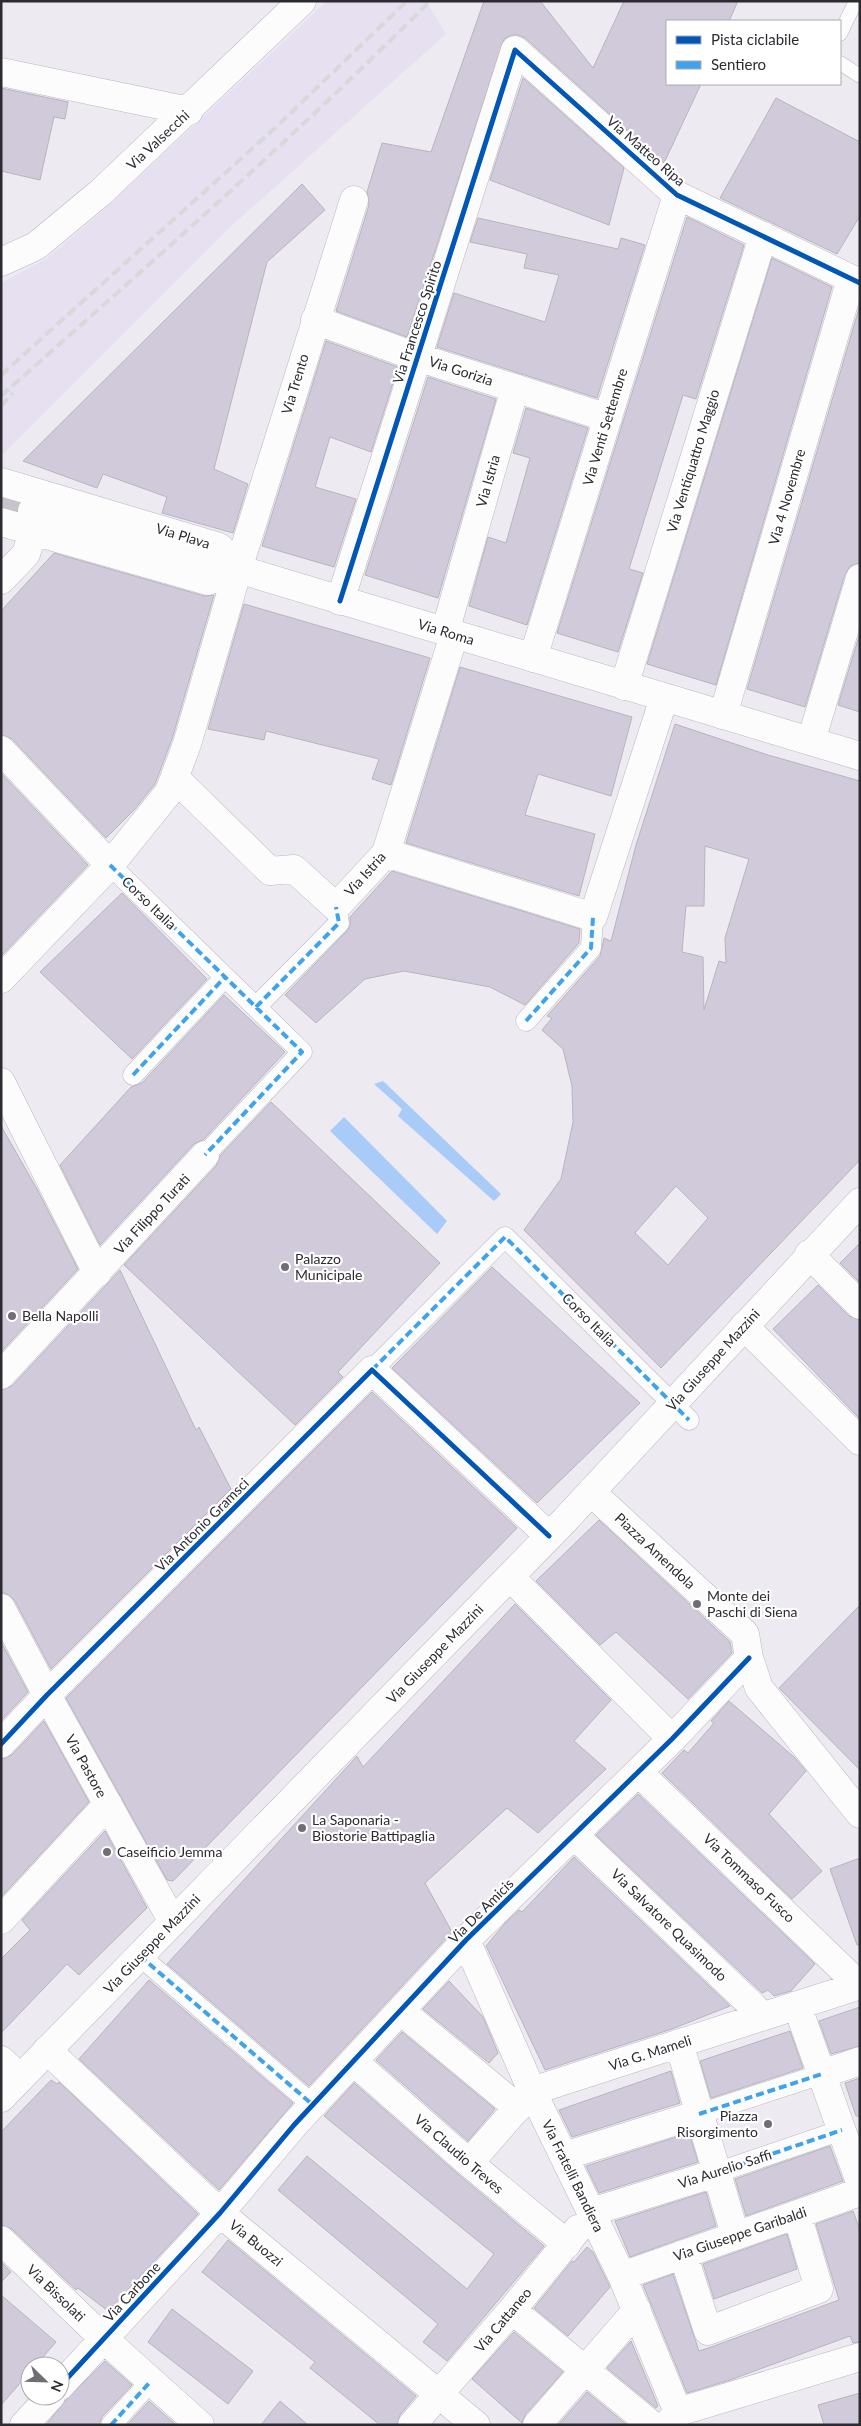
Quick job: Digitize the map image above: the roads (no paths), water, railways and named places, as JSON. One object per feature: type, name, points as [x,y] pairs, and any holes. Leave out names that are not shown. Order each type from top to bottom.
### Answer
[{"type":"street","name":"Via Valsecchi","points":[[1,262],[36,246],[100,193],[189,111],[302,1]]},
{"type":"street","name":"Via Matteo Ripa","points":[[515,50],[677,195],[856,280]]},
{"type":"street","name":"Via Francesco Spirito","points":[[340,601],[515,50]]},
{"type":"street","points":[[1,72],[189,111]]},
{"type":"street","name":"Via Venti Settembre","points":[[533,658],[677,195]]},
{"type":"street","name":"Via Trento","points":[[238,570],[354,200]]},
{"type":"street","name":"Via Ventiquattro Maggio","points":[[624,686],[762,236]]},
{"type":"street","name":"Via 4 Novembre","points":[[723,715],[856,280]]},
{"type":"street","name":"Via Gorizia","points":[[315,320],[417,357],[608,418]]},
{"type":"street","name":"Via Istria","points":[[175,778],[270,871],[294,869],[336,907],[386,853],[450,633],[515,388]]},
{"type":"street","name":"Via Plava","points":[[1,482],[218,547],[238,570]]},
{"type":"street","points":[[1,522],[32,521],[26,554],[1,580]]},
{"type":"street","name":"Via Roma","points":[[32,521],[238,570],[860,756]]},
{"type":"street","points":[[1,979],[110,865],[169,792],[187,744],[238,570]]},
{"type":"street","points":[[811,741],[860,578]]},
{"type":"street","points":[[526,1021],[591,948],[593,917],[664,698]]},
{"type":"street","name":"Corso Italia","points":[[1,750],[110,865],[302,1052]]},
{"type":"street","points":[[386,853],[593,917]]},
{"type":"street","points":[[256,1007],[339,923],[336,907]]},
{"type":"street","points":[[133,1075],[225,977]]},
{"type":"street","name":"Via Filippo Turati","points":[[1,1375],[302,1052]]},
{"type":"street","points":[[1,1082],[97,1273]]},
{"type":"street","name":"Via Giuseppe Mazzini","points":[[1,2098],[10,2069],[47,2050],[591,1492],[681,1412],[744,1326],[809,1254],[860,1202]]},
{"type":"street","name":"Corso Italia","points":[[505,1237],[681,1412]]},
{"type":"street","name":"Via Antonio Gramsci","points":[[1,1744],[505,1237]]},
{"type":"street","points":[[809,1254],[860,1305]]},
{"type":"street","points":[[744,1326],[860,1441]]},
{"type":"street","points":[[372,1370],[549,1536]]},
{"type":"street","name":"Piazza Amendola","points":[[591,1492],[745,1634],[749,1658],[759,1688],[860,1814]]},
{"type":"street","points":[[510,1576],[672,1739]]},
{"type":"street","name":"Via Pastore","points":[[1,1608],[47,1696],[173,1922]]},
{"type":"street","name":"Via De Amicis","points":[[220,2213],[313,2105],[466,1940],[672,1739],[749,1658]]},
{"type":"street","name":"Via Tommaso Fusco","points":[[638,1772],[860,1985]]},
{"type":"street","points":[[3,1916],[108,1804]]},
{"type":"street","name":"Via Salvatore Quasimodo","points":[[574,1835],[764,2016]]},
{"type":"street","name":"Via Fratelli Bandiera","points":[[466,1940],[525,2099],[564,2156],[622,2276],[636,2310],[673,2419]]},
{"type":"street","points":[[140,1956],[313,2105]]},
{"type":"street","name":"Via G. Mameli","points":[[525,2099],[679,2043],[860,1985]]},
{"type":"street","points":[[797,2005],[822,2074],[851,2127],[860,2182]]},
{"type":"street","points":[[402,2011],[525,2099],[469,2163]]},
{"type":"street","points":[[679,2043],[735,2235]]},
{"type":"street","name":"Via Buozzi","points":[[47,2050],[220,2213],[476,2425]]},
{"type":"street","points":[[564,2156],[860,2061]]},
{"type":"street","name":"Via Claudio Treves","points":[[354,2062],[469,2163],[566,2244]]},
{"type":"street","name":"Via Aurelio Saffi","points":[[591,2212],[851,2127]]},
{"type":"street","name":"Via Giuseppe Garibaldi","points":[[622,2276],[860,2192]]},
{"type":"street","name":"Via Cattaneo","points":[[412,2425],[512,2310],[591,2212]]},
{"type":"street","name":"Via Carbone","points":[[70,2375],[220,2213]]},
{"type":"street","points":[[683,2254],[708,2331],[819,2289],[797,2214]]},
{"type":"street","name":"Via Bissolati","points":[[1,2240],[104,2339],[200,2425]]},
{"type":"street","points":[[512,2310],[652,2425]]},
{"type":"street","points":[[537,2425],[636,2310]]},
{"type":"street","points":[[673,2419],[860,2357]]},
{"type":"street","points":[[110,2425],[151,2381]]},
{"type":"street","points":[[24,2425],[42,2406]]},
{"type":"lane","points":[[841,32],[856,1]]},
{"type":"lane","points":[[841,64],[860,76]]},
{"type":"water","points":[[383,1081],[501,1194],[494,1201],[398,1116],[402,1109],[374,1084]]},
{"type":"water","points":[[344,1117],[447,1221],[437,1234],[330,1131]]},
{"type":"tunnel","points":[[1,501],[32,511]]},
{"type":"railway","points":[[1,375],[274,129],[407,1]]},
{"type":"railway","points":[[1,396],[272,153],[430,1]]},
{"type":"railway","points":[[1,406],[13,393]]},
{"type":"place","name":"Palazzo Municipale","points":[[285,1267]]},
{"type":"place","name":"Bella Napolli","points":[[12,1316]]},
{"type":"place","name":"Monte dei Paschi di Siena","points":[[697,1604]]},
{"type":"place","name":"La Saponaria - Biostorie Battipaglia","points":[[302,1828]]},
{"type":"place","name":"Caseificio Jemma","points":[[107,1852]]},
{"type":"place","name":"Piazza Risorgimento","points":[[768,2124]]}]
